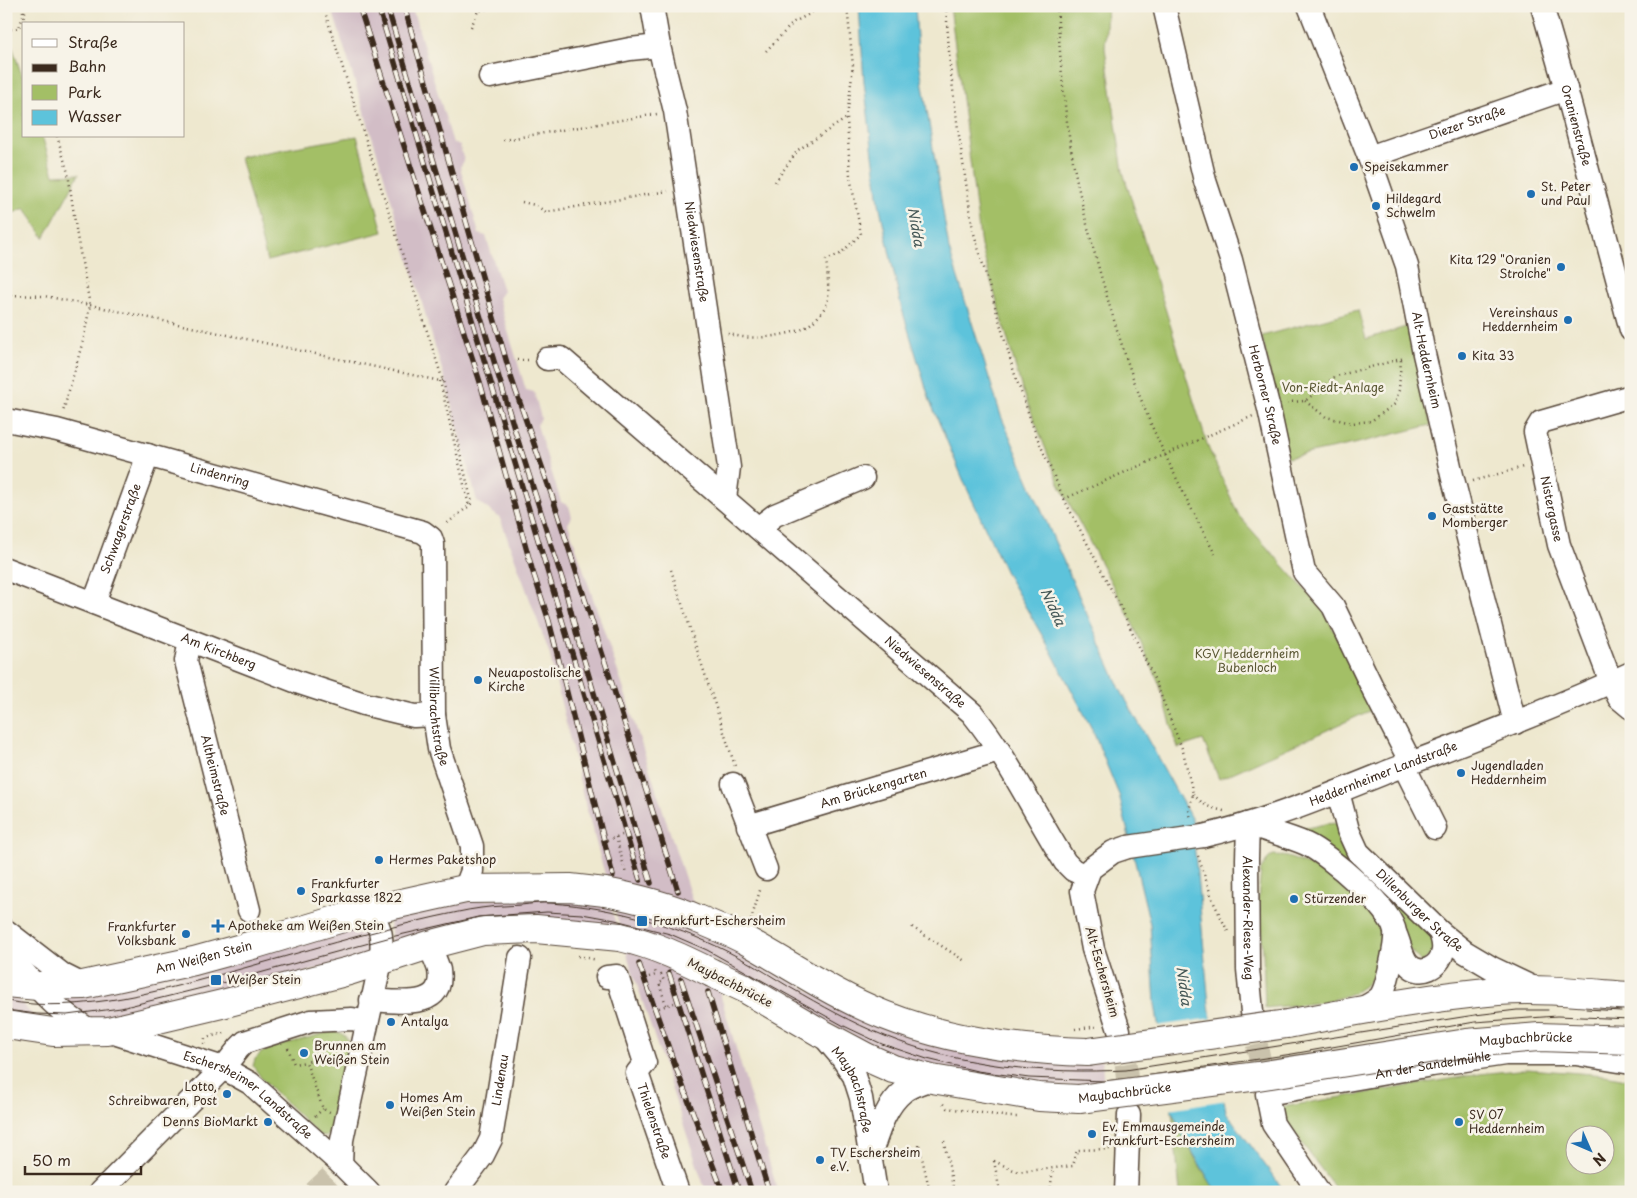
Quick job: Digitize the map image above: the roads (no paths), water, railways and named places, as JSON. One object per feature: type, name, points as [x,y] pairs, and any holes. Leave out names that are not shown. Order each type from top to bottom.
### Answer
[{"type":"main road","name":"Am Weißen Stein","points":[[38,986],[83,984],[194,961],[366,911],[465,889],[570,888],[605,892],[678,910],[745,940],[844,996],[883,1015],[924,1029],[974,1041],[1023,1049],[1088,1052],[1287,1024]]},
{"type":"main road","name":"Maybachbrücke","points":[[428,945],[483,931],[536,929],[620,936],[667,951],[744,988],[821,1033],[893,1069],[932,1079],[1040,1097],[1079,1099],[1258,1076],[1485,1041],[1548,1037],[1631,1040]]},
{"type":"main road","points":[[101,1031],[222,1004],[362,967],[428,945]]},
{"type":"main road","points":[[6,983],[38,986]]},
{"type":"main road","name":"Dillenburger Straße","points":[[1287,1024],[1359,1010],[1498,991],[1539,990],[1631,996]]},
{"type":"main road","name":"Eschersheimer Landstraße","points":[[6,1025],[53,1032],[101,1031]]},
{"type":"street","name":"Niedwiesenstraße","points":[[652,6],[675,111],[729,467],[725,499]]},
{"type":"street","name":"Herborner Straße","points":[[1164,6],[1205,181],[1230,260],[1269,409],[1304,572],[1334,606],[1408,765],[1435,828]]},
{"type":"street","name":"Alt-Heddernheim","points":[[1309,6],[1369,157],[1407,266],[1424,354],[1452,475],[1515,723]]},
{"type":"street","name":"Oranienstraße","points":[[1542,6],[1630,321]]},
{"type":"street","points":[[490,76],[630,49],[660,46]]},
{"type":"street","name":"Diezer Straße","points":[[1369,157],[1566,90]]},
{"type":"street","name":"Niedwiesenstraße","points":[[547,359],[561,358],[972,713],[999,750],[1065,862],[1073,870],[1086,876]]},
{"type":"street","name":"Nistergasse","points":[[1631,396],[1541,422],[1534,432],[1559,545],[1621,677],[1619,698],[1631,708]]},
{"type":"street","name":"Lindenring","points":[[6,420],[57,430],[423,532],[430,538]]},
{"type":"street","name":"Schwagerstraße","points":[[94,603],[148,456]]},
{"type":"street","points":[[758,528],[775,515],[864,478]]},
{"type":"street","name":"Willibrachtstraße","points":[[430,538],[433,544],[434,715],[439,748],[472,846],[472,871],[465,889]]},
{"type":"street","name":"Am Kirchberg","points":[[6,569],[300,683],[364,704],[414,716],[434,715]]},
{"type":"street","name":"Altheimstraße","points":[[190,640],[186,661],[249,910]]},
{"type":"street","name":"Heddernheimer Landstraße","points":[[1086,876],[1090,869],[1113,852],[1128,847],[1203,836],[1239,820],[1338,792],[1515,723],[1621,677]]},
{"type":"street","name":"Am Brückengarten","points":[[748,826],[999,750]]},
{"type":"street","points":[[733,784],[765,874]]},
{"type":"street","name":"Dillenburger Straße","points":[[1338,792],[1348,830],[1358,852],[1440,932],[1465,952],[1492,968],[1539,990]]},
{"type":"street","name":"Dillenburger Straße","points":[[1239,820],[1306,844],[1319,851],[1374,899],[1392,924],[1395,932],[1394,949],[1390,970],[1380,998],[1359,1010]]},
{"type":"street","name":"Alexander-Riese-Weg","points":[[1239,820],[1247,859],[1248,969],[1252,1012]]},
{"type":"street","name":"Alt-Eschersheim","points":[[1086,876],[1082,891],[1085,912],[1109,1028]]},
{"type":"street","points":[[336,1171],[371,1000],[381,961],[382,939],[380,930],[373,917],[366,911]]},
{"type":"street","points":[[6,931],[63,975],[83,984]]},
{"type":"street","points":[[1395,932],[1408,964],[1415,970],[1426,971],[1436,965],[1442,955],[1443,942],[1440,932]]},
{"type":"street","points":[[371,1000],[419,1002],[433,995],[438,989],[439,970],[428,945]]},
{"type":"street","name":"Eschersheimer Landstraße","points":[[6,950],[20,968],[71,1018],[81,1025],[223,1068],[250,1083],[336,1171],[369,1192]]},
{"type":"street","name":"Lindenau","points":[[455,1192],[483,1155],[491,1140],[520,958]]},
{"type":"street","name":"Thielenstraße","points":[[607,977],[617,976],[645,1063],[637,1073],[678,1192]]},
{"type":"street","points":[[100,1192],[223,1068],[245,1042],[311,1021],[352,1019],[367,1022]]},
{"type":"street","name":"Maybachstraße","points":[[821,1033],[854,1076],[853,1099],[870,1154],[876,1192]]},
{"type":"street","name":"An der Sandelmühle","points":[[1319,1192],[1273,1124],[1267,1094],[1506,1054],[1576,1054],[1631,1063]]},
{"type":"street","name":"Maybachstraße","points":[[870,1154],[877,1132],[890,1107],[904,1092],[917,1084],[932,1079]]},
{"type":"street","points":[[853,1099],[890,1107]]},
{"type":"street","points":[[1126,1192],[1129,1115]]},
{"type":"water","name":"Nidda","points":[[859,6],[915,6],[918,54],[949,249],[1001,416],[1120,689],[1192,820],[1209,1005],[1226,1112],[1285,1192],[1218,1192],[1183,1136],[1172,1111],[1155,1004],[1150,924],[1119,795],[1092,729],[1050,649],[1007,575],[965,484],[930,401],[901,306],[879,203],[864,82]]},
{"type":"tunnel","points":[[1252,1012],[1266,1091]]},
{"type":"tunnel","points":[[1119,1031],[1126,1066],[1129,1109]]},
{"type":"tunnel","points":[[314,1192],[330,1177]]},
{"type":"tram line","points":[[6,1001],[35,1004],[65,1004],[123,998],[181,985],[435,917],[486,907],[547,903],[601,909],[648,920],[672,928],[740,958],[849,1020],[885,1036],[943,1055],[1004,1066],[1065,1071],[1126,1070],[1475,1015],[1517,1010],[1548,1010]]},
{"type":"tram line","points":[[6,1010],[67,1015],[121,1008],[234,980],[391,937],[478,917],[547,912],[582,914],[670,934],[707,950],[844,1026],[882,1044],[927,1059],[977,1071],[1029,1078],[1104,1081],[1131,1078],[1292,1054],[1475,1022],[1557,1016],[1631,1019]]},
{"type":"tram line","points":[[1586,1009],[1621,1011]]},
{"type":"railway","points":[[359,6],[480,382],[532,569],[549,621],[613,876]]},
{"type":"railway","points":[[378,6],[640,880]]},
{"type":"railway","points":[[387,6],[515,431],[565,588],[579,643],[651,883]]},
{"type":"railway","points":[[404,6],[511,377],[553,499],[678,891]]},
{"type":"railway","points":[[639,964],[723,1192]]},
{"type":"railway","points":[[669,973],[739,1192]]},
{"type":"railway","points":[[681,979],[752,1192]]},
{"type":"railway","points":[[708,992],[769,1192]]},
{"type":"place","name":"Speisekammer","points":[[1354,167]]},
{"type":"place","name":"St. Peter und Paul","points":[[1531,194]]},
{"type":"place","name":"Hildegard Schwelm","points":[[1376,206]]},
{"type":"place","name":"Kita 129 \"Oranien Strolche\"","points":[[1561,267]]},
{"type":"place","name":"Vereinshaus Heddernheim","points":[[1568,320]]},
{"type":"place","name":"Kita 33","points":[[1462,356]]},
{"type":"place","name":"Gaststätte Momberger","points":[[1432,516]]},
{"type":"place","name":"Neuapostolische Kirche","points":[[478,680]]},
{"type":"place","name":"Jugendladen Heddernheim","points":[[1461,773]]},
{"type":"place","name":"Hermes Paketshop","points":[[379,860]]},
{"type":"place","name":"Frankfurter Sparkasse 1822","points":[[301,891]]},
{"type":"place","name":"Stürzender","points":[[1294,899]]},
{"type":"place","name":"Frankfurt-Eschersheim","points":[[642,921]]},
{"type":"place","name":"Apotheke am Weißen Stein","points":[[218,926]]},
{"type":"place","name":"Frankfurter Volksbank","points":[[186,934]]},
{"type":"place","name":"Weißer Stein","points":[[216,980]]},
{"type":"place","name":"Antalya","points":[[391,1022]]},
{"type":"place","name":"Brunnen am Weißen Stein","points":[[304,1053]]},
{"type":"place","name":"Lotto, Schreibwaren, Post","points":[[227,1094]]},
{"type":"place","name":"Homes Am Weißen Stein","points":[[390,1105]]},
{"type":"place","name":"Denns BioMarkt","points":[[268,1122]]},
{"type":"place","name":"SV 07 Heddernheim","points":[[1459,1122]]},
{"type":"place","name":"Ev. Emmausgemeinde Frankfurt-Eschersheim","points":[[1092,1134]]},
{"type":"place","name":"TV Eschersheim e.V.","points":[[820,1160]]},
{"type":"park label","name":"Von-Riedt-Anlage","points":[[1333,388]]},
{"type":"park label","name":"KGV Heddernheim Bubenloch","points":[[1247,661]]}]
